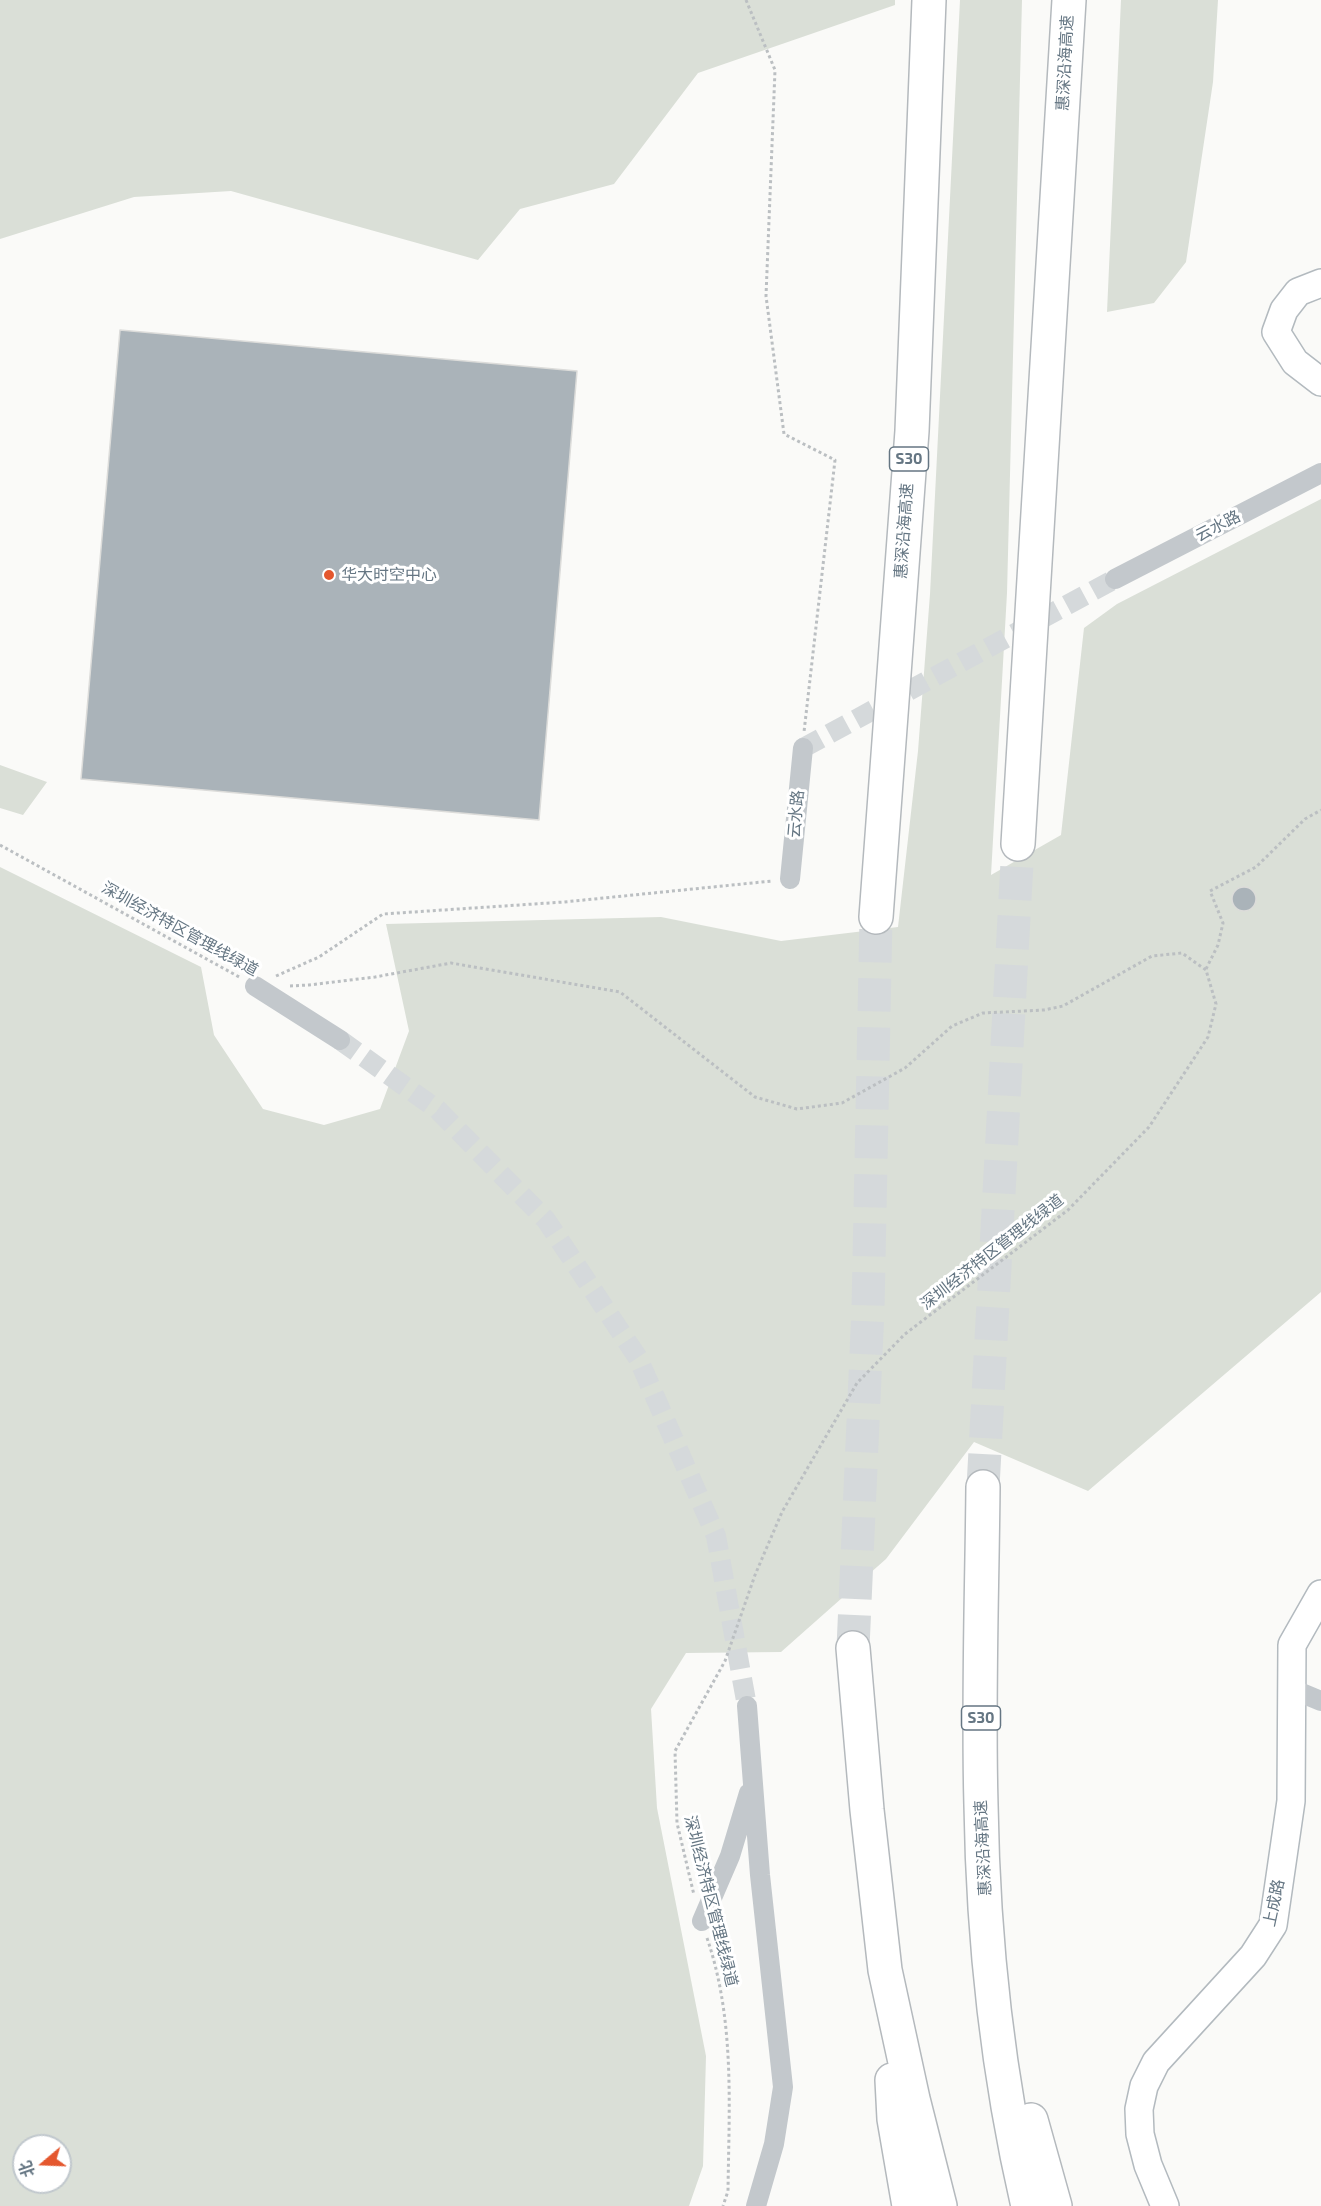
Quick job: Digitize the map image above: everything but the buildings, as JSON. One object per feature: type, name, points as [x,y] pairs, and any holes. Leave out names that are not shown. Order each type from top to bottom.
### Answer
[{"type":"highway","name":"惠深沿海高速","points":[[876,917],[912,431],[928,0]]},
{"type":"highway","name":"惠深沿海高速","points":[[1018,844],[1069,0]]},
{"type":"highway","name":"惠深沿海高速","points":[[983,1486],[981,1805],[988,1949],[1006,2089],[1028,2206]]},
{"type":"highway","points":[[853,1648],[867,1810],[885,1970],[894,2119],[909,2206]]},
{"type":"highway","points":[[988,1949],[1055,2206]]},
{"type":"highway","points":[[885,1970],[913,2099],[940,2206]]},
{"type":"street","points":[[1321,283],[1298,292],[1284,310],[1276,332],[1295,362],[1321,382]]},
{"type":"street","name":"云水路","points":[[1115,579],[1321,473]]},
{"type":"street","name":"云水路","points":[[790,879],[803,748]]},
{"type":"street","points":[[255,986],[340,1040]]},
{"type":"street","name":"上成路","points":[[1165,2206],[1148,2165],[1140,2134],[1139,2109],[1144,2086],[1156,2062],[1253,1956],[1273,1925],[1291,1801],[1292,1645],[1321,1594]]},
{"type":"street","points":[[1292,1689],[1321,1701]]},
{"type":"street","points":[[747,1706],[760,1875],[783,2087],[774,2144],[756,2206]]},
{"type":"street","points":[[702,1921],[730,1856],[753,1782]]},
{"type":"path","points":[[746,0],[775,70],[766,296],[784,434],[835,460],[803,748]]},
{"type":"path","points":[[1206,969],[1218,945],[1223,923],[1210,891],[1256,867],[1305,819],[1321,810]]},
{"type":"path","name":"深圳经济特区管理线绿道","points":[[0,845],[255,986],[309,986],[451,963],[620,992],[755,1097],[797,1109],[842,1103],[905,1068],[952,1026],[983,1013],[1044,1010],[1063,1006],[1152,956],[1182,953],[1206,969],[1216,1004],[1208,1037],[1149,1127],[1068,1210],[905,1334],[857,1383],[782,1512],[755,1575],[725,1661],[675,1751],[677,1823],[702,1921],[718,1971],[730,2060],[728,2191],[723,2206]]},
{"type":"path","points":[[255,986],[319,957],[383,914],[564,902],[790,879]]},
{"type":"shaded area","points":[[0,0],[895,0],[895,5],[698,73],[614,184],[520,209],[478,260],[231,191],[134,197],[0,239]]},
{"type":"shaded area","points":[[960,0],[1022,0],[1007,593],[991,875],[1061,835],[1084,628],[1117,604],[1321,499],[1321,1292],[1088,1491],[974,1442],[886,1559],[781,1652],[686,1653],[651,1709],[657,1808],[706,2056],[703,2166],[689,2206],[0,2206],[0,867],[201,967],[214,1035],[263,1109],[324,1125],[380,1109],[409,1031],[386,924],[661,917],[781,941],[898,927],[918,751],[930,594]]},
{"type":"shaded area","points":[[1121,0],[1218,0],[1213,82],[1186,262],[1154,303],[1107,312]]},
{"type":"shaded area","points":[[0,765],[47,782],[23,815],[0,808]]},
{"type":"tunnel","points":[[803,748],[1115,579]]},
{"type":"tunnel","points":[[983,1487],[1018,844]]},
{"type":"tunnel","points":[[853,1648],[868,1309],[876,917]]},
{"type":"tunnel","points":[[340,1040],[438,1110],[546,1220],[638,1358],[716,1536],[747,1706]]},
{"type":"place","name":"华大时空中心","points":[[329,575]]}]
